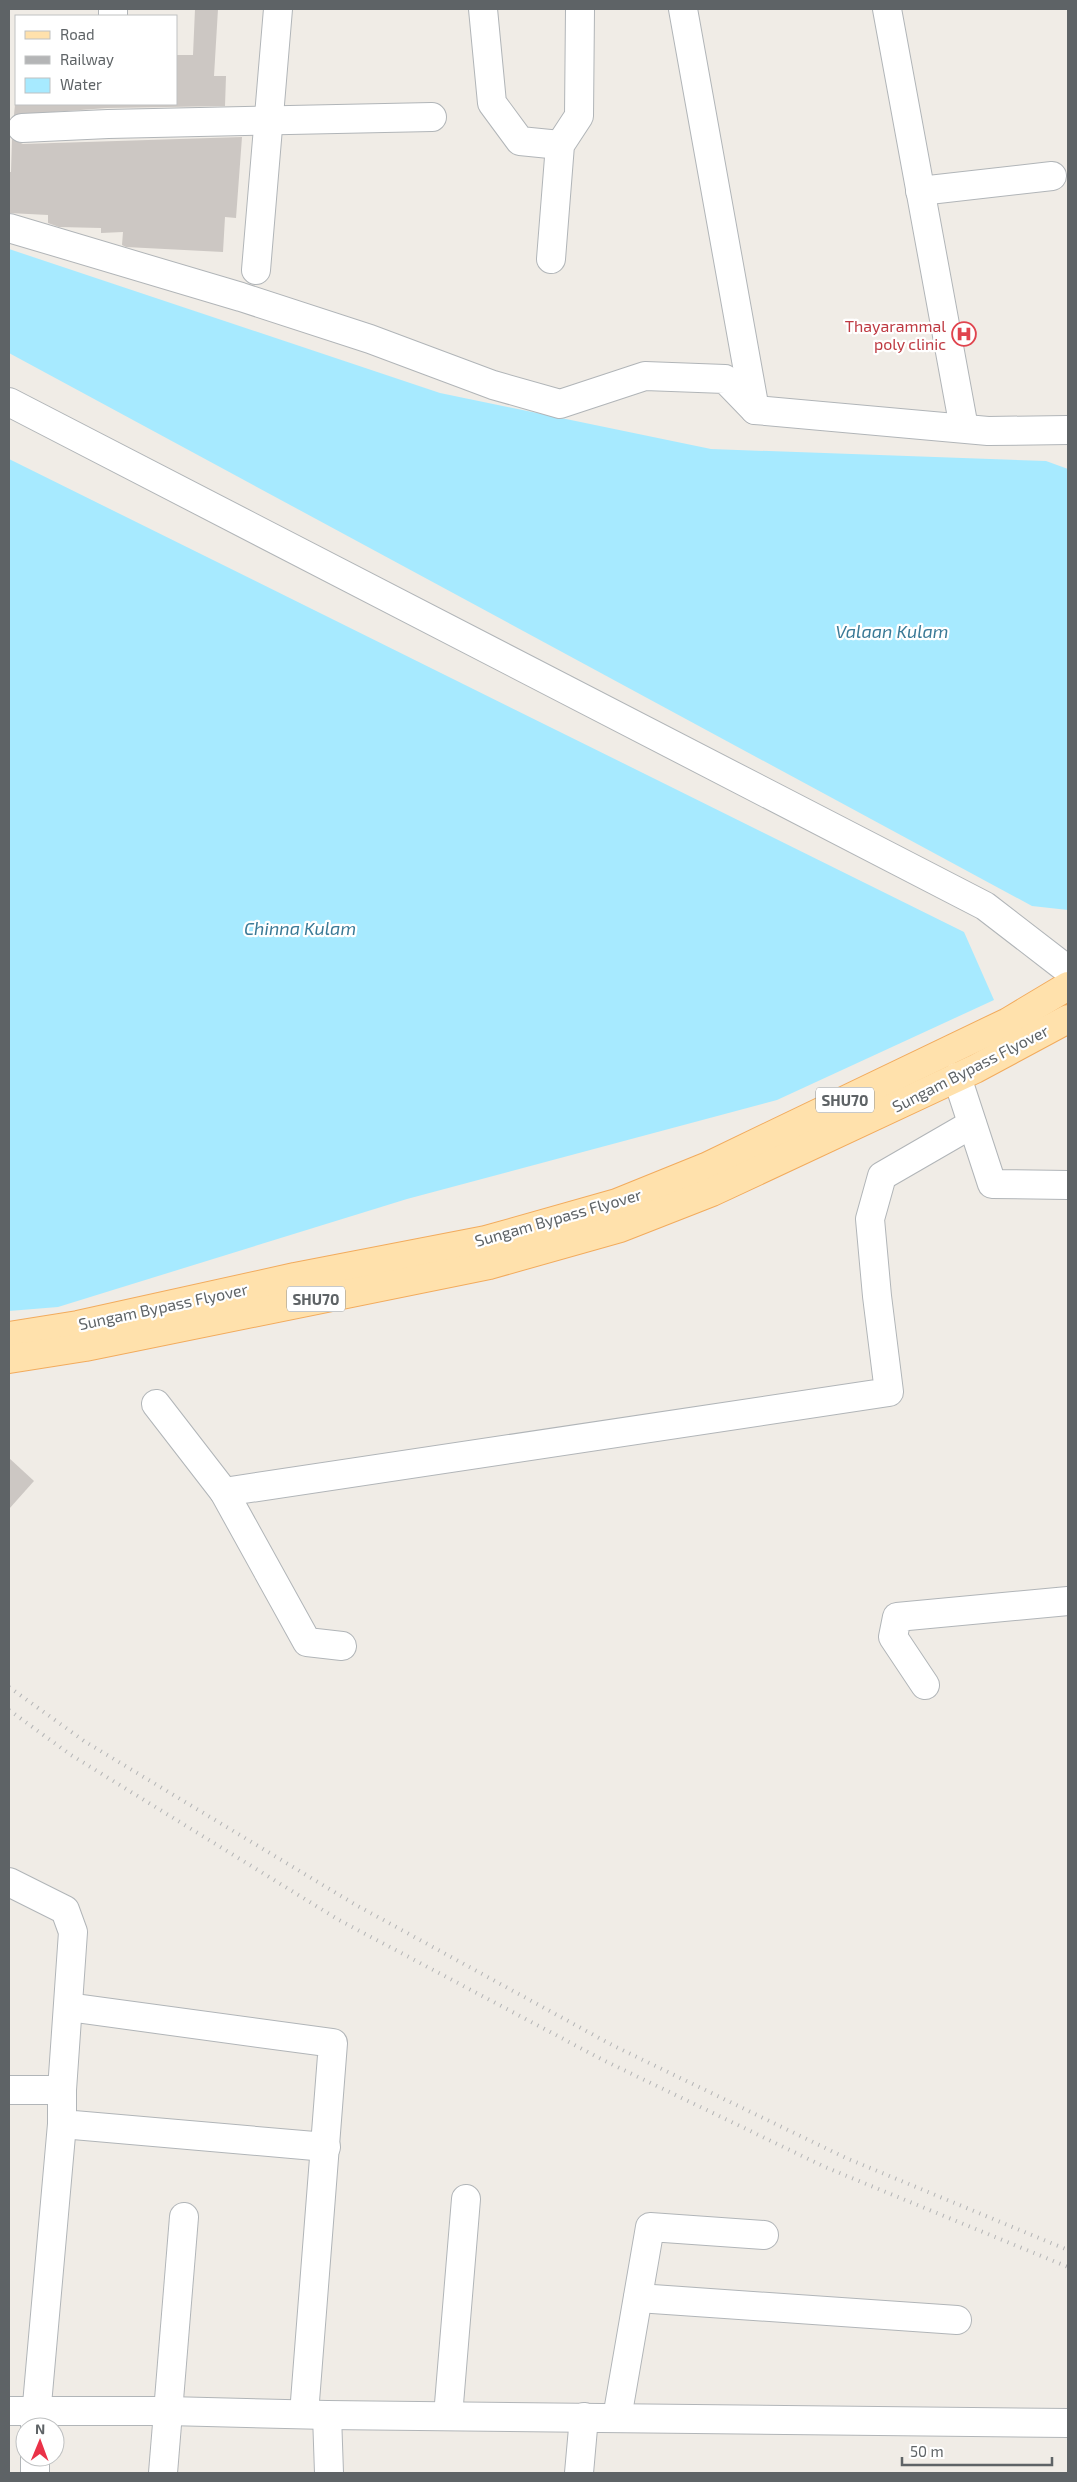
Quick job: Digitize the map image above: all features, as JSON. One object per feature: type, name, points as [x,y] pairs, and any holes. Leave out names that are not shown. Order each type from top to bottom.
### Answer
[{"type":"main road","name":"Sungam Bypass Flyover","points":[[9,1359],[85,1347],[489,1265],[618,1215],[706,1167],[990,1031],[1068,986]]},
{"type":"main road","name":"Sungam Bypass Flyover","points":[[9,1336],[78,1325],[295,1277],[618,1215],[712,1192],[957,1077],[1068,1018]]},
{"type":"street","points":[[256,270],[278,9]]},
{"type":"street","points":[[482,9],[492,103],[520,141],[560,145]]},
{"type":"street","points":[[551,259],[560,145],[579,116],[580,9]]},
{"type":"street","points":[[683,9],[755,410]]},
{"type":"street","points":[[887,9],[964,428]]},
{"type":"street","points":[[22,128],[108,114],[269,120],[432,117]]},
{"type":"street","points":[[920,191],[1052,176]]},
{"type":"street","points":[[9,228],[241,297],[370,339],[493,385],[560,404],[645,376],[725,379],[755,410],[964,428],[1068,430]]},
{"type":"street","points":[[9,402],[985,906],[1068,970]]},
{"type":"street","points":[[957,1077],[992,1184],[1068,1184]]},
{"type":"street","points":[[224,1492],[889,1392],[876,1296],[870,1219],[882,1176],[972,1124]]},
{"type":"street","points":[[156,1404],[224,1492],[307,1642],[342,1646]]},
{"type":"street","points":[[925,1685],[893,1638],[897,1617],[1068,1601]]},
{"type":"street","points":[[9,1882],[65,1910],[73,1932],[62,2090],[62,2124],[35,2417]]},
{"type":"street","points":[[68,2007],[333,2043],[326,2147],[316,2415],[329,2473]]},
{"type":"street","points":[[9,2090],[62,2090]]},
{"type":"street","points":[[62,2124],[326,2147]]},
{"type":"street","points":[[448,2416],[466,2199]]},
{"type":"street","points":[[163,2473],[184,2217]]},
{"type":"street","points":[[618,2418],[650,2227],[764,2235]]},
{"type":"street","points":[[638,2298],[957,2320]]},
{"type":"street","points":[[65,2417],[168,2410],[316,2415],[1068,2423]]},
{"type":"street","points":[[9,2411],[28,2417]]},
{"type":"street","points":[[579,2473],[584,2418]]},
{"type":"water","name":"Valaan Kulam","points":[[9,249],[440,393],[711,449],[1046,461],[1068,469],[1068,910],[1032,906],[9,353]]},
{"type":"water","name":"Chinna Kulam","points":[[9,459],[964,932],[994,1000],[777,1100],[407,1199],[58,1307],[9,1311]]},
{"type":"building","points":[[195,9],[218,9],[214,76],[226,76],[225,106],[107,108],[14,115],[15,104],[178,105],[178,55],[193,55]]},
{"type":"building","points":[[242,137],[236,218],[225,217],[223,252],[126,247],[122,245],[123,232],[101,233],[101,228],[59,227],[48,223],[48,215],[9,213],[9,172],[11,172],[12,139],[23,144]]},
{"type":"building","points":[[9,1458],[34,1481],[9,1509]]},
{"type":"railway","points":[[9,1687],[84,1741],[356,1905],[612,2045],[846,2158],[1068,2250]]},
{"type":"railway","points":[[9,1710],[71,1755],[339,1920],[603,2060],[825,2167],[1068,2267]]},
{"type":"place","name":"Thayarammal poly clinic","points":[[964,334]]}]
